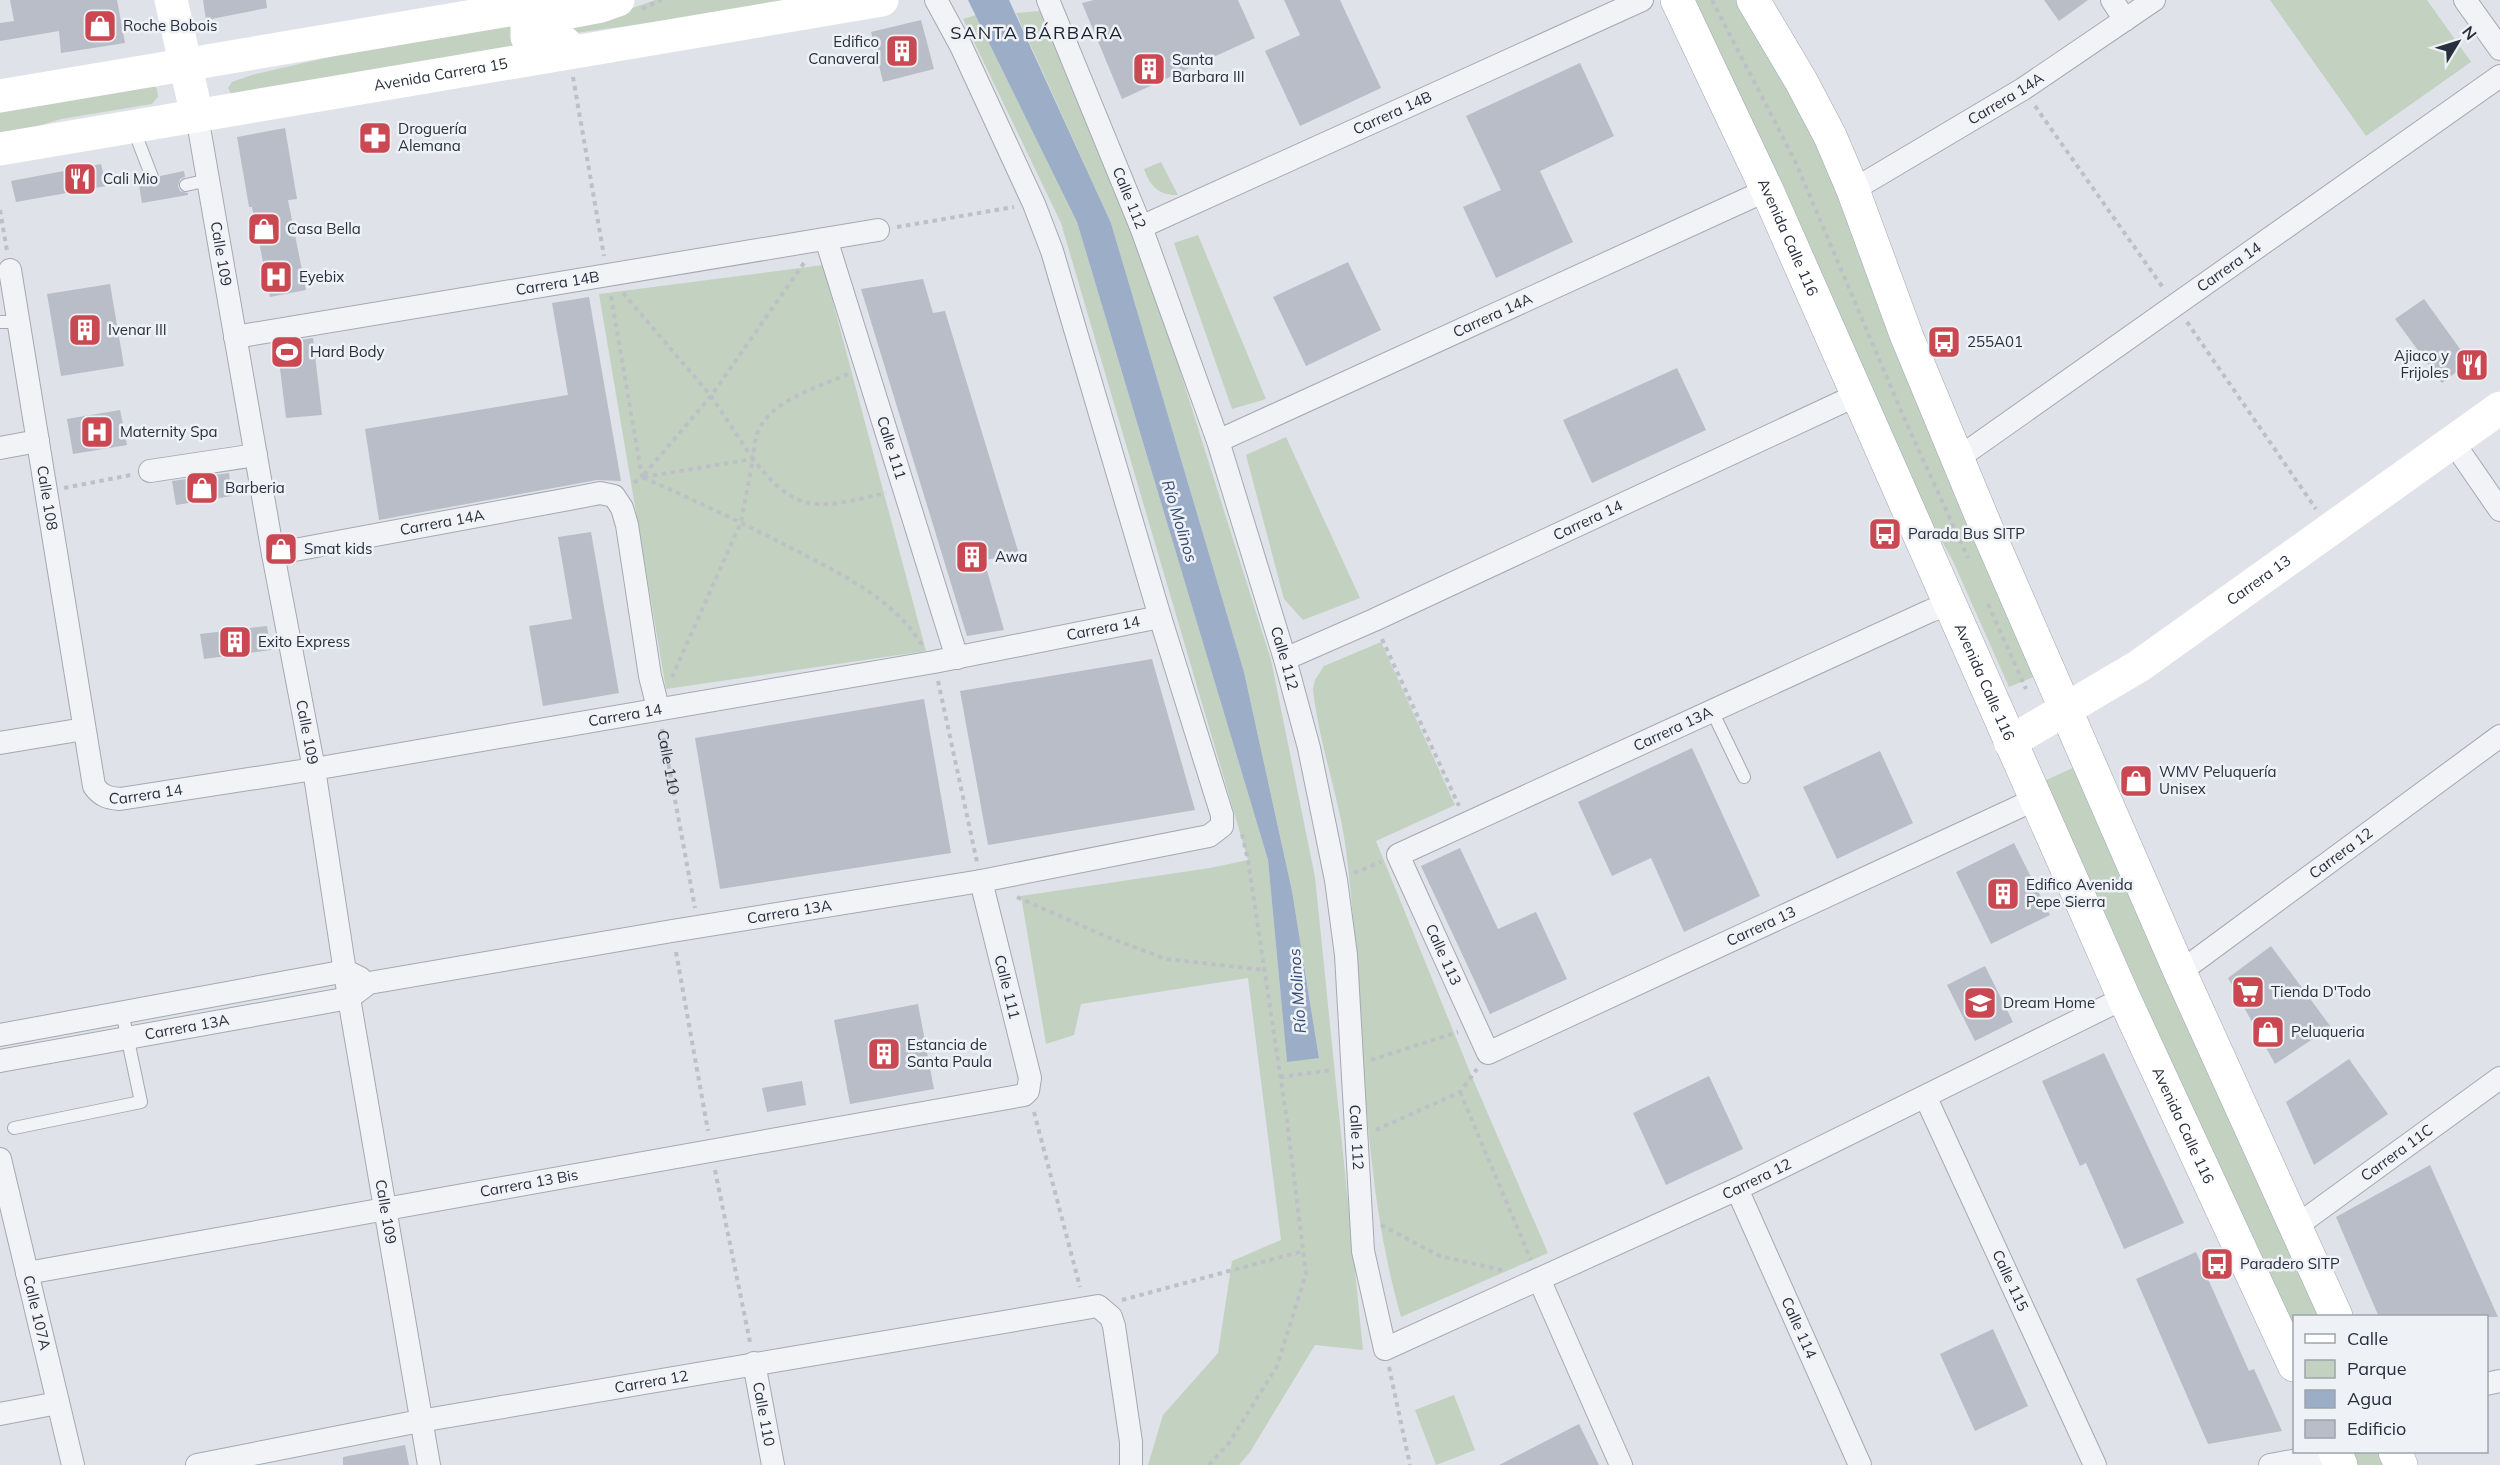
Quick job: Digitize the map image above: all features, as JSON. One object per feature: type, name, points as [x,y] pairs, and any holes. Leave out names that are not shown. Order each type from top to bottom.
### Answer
[{"type":"main road","name":"Calle 109","points":[[171,0],[188,65],[197,116]]},
{"type":"main road","points":[[0,96],[568,0]]},
{"type":"main road","points":[[618,0],[601,6],[534,19],[530,22],[526,32],[529,41],[540,48],[607,36],[651,39]]},
{"type":"main road","name":"Avenida Carrera 15","points":[[0,149],[882,0]]},
{"type":"main road","name":"Avenida Calle 116","points":[[1677,0],[1767,190],[2124,998],[2293,1361]]},
{"type":"main road","points":[[1753,0],[1815,106],[1853,190],[1907,338],[1957,459],[2180,972],[2335,1315]]},
{"type":"main road","name":"Carrera 13","points":[[2010,742],[2148,660],[2500,408]]},
{"type":"street","points":[[936,0],[961,46],[1034,204],[1052,251],[1160,617]]},
{"type":"street","name":"Calle 112","points":[[1048,0],[1141,227],[1218,441],[1285,659],[1309,748],[1336,880],[1346,956],[1345,1067],[1357,1138],[1363,1251],[1385,1349]]},
{"type":"street","name":"Carrera 14B","points":[[1141,227],[1642,0]]},
{"type":"street","points":[[2112,0],[2126,20]]},
{"type":"street","name":"Carrera 14A","points":[[1853,190],[2023,89],[2154,0]]},
{"type":"street","points":[[2465,0],[2500,49]]},
{"type":"street","name":"Carrera 14","points":[[1957,459],[2500,76]]},
{"type":"street","name":"Calle 109","points":[[197,116],[273,554],[314,769],[349,998],[429,1465]]},
{"type":"street","name":"Carrera 14A","points":[[1218,441],[1767,190]]},
{"type":"street","name":"Carrera 14B","points":[[236,337],[878,230]]},
{"type":"street","name":"Calle 111","points":[[823,239],[957,658]]},
{"type":"street","name":"Calle 108","points":[[5,271],[10,322],[38,441],[94,786]]},
{"type":"street","name":"Carrera 14","points":[[1285,659],[1374,620],[1857,395]]},
{"type":"street","points":[[0,448],[38,441]]},
{"type":"street","points":[[2452,441],[2500,510]]},
{"type":"street","points":[[150,471],[256,454]]},
{"type":"street","name":"Carrera 14A","points":[[273,554],[585,495],[600,493],[614,496],[622,508],[627,525],[650,676],[658,708]]},
{"type":"street","name":"Carrera 13A","points":[[1398,855],[1930,611],[1950,604]]},
{"type":"street","name":"Carrera 14","points":[[94,786],[100,795],[120,799],[314,769],[957,658],[1160,617]]},
{"type":"street","name":"Carrera 13A","points":[[0,1061],[349,998],[369,983],[699,926],[981,881],[1209,836],[1222,826],[1222,815],[1160,617]]},
{"type":"street","points":[[0,743],[84,729]]},
{"type":"street","name":"Carrera 12","points":[[2180,972],[2500,736]]},
{"type":"street","name":"Carrera 13","points":[[1488,1053],[2036,799]]},
{"type":"street","name":"Calle 113","points":[[1398,855],[1488,1053]]},
{"type":"street","name":"Calle 111","points":[[981,881],[1030,1078],[1028,1091]]},
{"type":"street","points":[[346,972],[369,983]]},
{"type":"street","name":"Carrera 13A","points":[[0,1035],[346,972]]},
{"type":"street","name":"Carrera 12","points":[[1385,1349],[1737,1189],[1926,1098],[2124,998]]},
{"type":"street","name":"Carrera 11C","points":[[2295,1227],[2500,1078]]},
{"type":"street","name":"Carrera 13 Bis","points":[[27,1273],[1017,1097],[1028,1091]]},
{"type":"street","name":"Calle 115","points":[[1926,1098],[2095,1465]]},
{"type":"street","name":"Calle 107A","points":[[0,1159],[73,1465]]},
{"type":"street","name":"Calle 114","points":[[1737,1189],[1860,1465]]},
{"type":"street","points":[[1539,1279],[1621,1465]]},
{"type":"street","points":[[1097,1309],[1114,1326],[1131,1442],[1131,1465]]},
{"type":"street","name":"Carrera 12","points":[[197,1465],[420,1421],[754,1363],[1097,1309]]},
{"type":"street","name":"Calle 110","points":[[754,1363],[773,1465]]},
{"type":"street","points":[[0,1414],[58,1403]]},
{"type":"street","points":[[2270,1465],[2337,1456]]},
{"type":"lane","points":[[132,127],[152,177]]},
{"type":"lane","points":[[186,185],[208,180]]},
{"type":"lane","points":[[1712,711],[1744,777]]},
{"type":"lane","points":[[14,1128],[141,1102],[122,1012]]},
{"type":"path","points":[[878,230],[1034,204]]},
{"type":"path","points":[[0,210],[5,271]]},
{"type":"path","points":[[642,477],[711,396],[823,239]]},
{"type":"path","points":[[608,275],[711,396],[753,459],[776,487],[788,496],[806,503],[829,505],[904,489]]},
{"type":"path","points":[[658,708],[741,522],[760,427],[772,412],[789,400],[865,366]]},
{"type":"path","points":[[642,477],[753,459]]},
{"type":"path","points":[[46,491],[150,471]]},
{"type":"path","points":[[642,477],[741,522],[840,574],[889,607],[919,639],[934,662],[981,881],[1105,936],[1166,959],[1264,970]]},
{"type":"path","points":[[1374,620],[1467,823]]},
{"type":"path","name":"Calle 110","points":[[658,708],[699,926]]},
{"type":"path","points":[[1336,880],[1398,855]]},
{"type":"path","points":[[1282,1077],[1345,1067],[1476,1026]]},
{"type":"path","points":[[1357,1138],[1460,1092],[1488,1053]]},
{"type":"path","points":[[1028,1091],[1097,1309],[1303,1251]]},
{"type":"path","points":[[1460,1092],[1539,1279]]},
{"type":"path","points":[[1361,1215],[1440,1256],[1539,1279]]},
{"type":"path","points":[[1385,1349],[1410,1465]]},
{"type":"green space","points":[[655,0],[812,0],[554,36],[551,27],[613,15]]},
{"type":"green space","points":[[1691,0],[1738,0],[1816,134],[2038,675],[2009,687],[1953,561],[1914,492]]},
{"type":"green space","points":[[2270,0],[2427,0],[2471,62],[2366,136]]},
{"type":"green space","points":[[1040,11],[1131,215],[1271,660],[1315,877],[1363,1350],[1315,1345],[1250,1452],[1239,1465],[1148,1465],[1163,1415],[1218,1353],[1232,1261],[1281,1240],[1248,978],[1081,1004],[1074,1035],[1046,1044],[1021,896],[1210,868],[1248,860],[1061,223],[963,19],[976,15],[1077,222],[1268,860],[1287,1062],[1319,1057],[1292,891],[1244,672],[1111,223],[1016,13]]},
{"type":"green space","points":[[517,22],[516,46],[231,94],[228,88],[232,82],[252,75],[360,50]]},
{"type":"green space","points":[[151,83],[157,89],[158,97],[152,104],[61,119],[0,138],[0,108]]},
{"type":"green space","points":[[1161,162],[1178,195],[1160,192],[1146,175],[1144,169]]},
{"type":"green space","points":[[1198,235],[1266,399],[1232,409],[1174,243]]},
{"type":"green space","points":[[823,265],[926,651],[666,689],[599,294]]},
{"type":"green space","points":[[1286,437],[1360,598],[1303,620],[1284,599],[1246,455]]},
{"type":"green space","points":[[1381,642],[1455,805],[1376,841],[1472,1077],[1548,1253],[1401,1317],[1387,1261],[1370,1147],[1347,858],[1313,689],[1315,680],[1324,666]]},
{"type":"green space","points":[[2077,766],[2324,1315],[2293,1315],[2293,1340],[2042,782]]},
{"type":"green space","points":[[1454,1395],[1475,1450],[1436,1465],[1415,1410]]},
{"type":"green space","points":[[2345,1453],[2385,1453],[2391,1465],[2351,1465]]},
{"type":"water","name":"Río Molinos","points":[[968,0],[1009,0],[1111,223],[1244,672],[1292,891],[1319,1058],[1287,1062],[1268,860],[1077,222]]},
{"type":"building","points":[[10,0],[117,0],[125,43],[61,53],[59,31],[0,41],[0,23],[14,21]]},
{"type":"building","points":[[203,0],[266,0],[267,8],[206,20]]},
{"type":"building","name":"Santa Barbara III","points":[[1094,0],[1238,0],[1255,38],[1122,99],[1082,3]]},
{"type":"building","points":[[1284,0],[1340,0],[1381,88],[1300,126],[1265,51],[1300,35]]},
{"type":"building","points":[[2044,0],[2088,0],[2059,21]]},
{"type":"building","name":"Edifico Canaveral","points":[[921,20],[934,69],[883,82],[871,32]]},
{"type":"building","points":[[1580,63],[1614,136],[1540,171],[1573,242],[1496,278],[1463,207],[1501,190],[1466,116]]},
{"type":"building","points":[[285,128],[297,199],[288,200],[306,290],[270,297],[252,207],[249,207],[237,137]]},
{"type":"building","points":[[101,164],[106,186],[16,202],[11,181]]},
{"type":"building","points":[[184,171],[185,177],[180,179],[178,186],[180,191],[188,195],[142,203],[138,179],[144,178],[147,184],[154,185],[159,182],[160,176]]},
{"type":"building","points":[[1348,262],[1381,330],[1306,366],[1273,297]]},
{"type":"building","points":[[923,279],[933,313],[945,311],[1019,554],[984,560],[1004,630],[967,636],[861,289]]},
{"type":"building","name":"Ivenar III","points":[[110,284],[124,366],[61,376],[47,294]]},
{"type":"building","points":[[589,297],[621,481],[597,480],[379,520],[365,429],[568,395],[552,303]]},
{"type":"building","points":[[2424,299],[2463,353],[2455,359],[2462,368],[2442,383],[2395,319]]},
{"type":"building","points":[[313,338],[322,415],[286,418],[277,344]]},
{"type":"building","points":[[1677,368],[1706,430],[1592,483],[1563,420]]},
{"type":"building","name":"Maternity Spa","points":[[120,410],[127,445],[73,454],[67,419]]},
{"type":"building","name":"Barberia","points":[[229,473],[232,496],[176,505],[172,481]]},
{"type":"building","points":[[591,532],[619,693],[543,706],[529,626],[572,619],[558,537]]},
{"type":"building","name":"Exito Express","points":[[267,626],[271,650],[204,659],[200,634]]},
{"type":"building","points":[[1152,659],[1195,810],[988,845],[960,691]]},
{"type":"building","points":[[924,699],[951,853],[720,889],[695,738]]},
{"type":"building","points":[[1692,748],[1760,896],[1684,932],[1651,858],[1612,876],[1578,802]]},
{"type":"building","points":[[1880,751],[1913,823],[1837,859],[1803,787]]},
{"type":"building","name":"Edifico Avenida Pepe Sierra","points":[[2014,843],[2050,915],[1991,944],[1956,872]]},
{"type":"building","points":[[1460,848],[1498,929],[1536,912],[1567,979],[1490,1014],[1421,866]]},
{"type":"building","points":[[2271,946],[2331,1027],[2275,1064],[2228,978]]},
{"type":"building","name":"Dream Home","points":[[1985,966],[2013,1022],[1975,1041],[1947,985]]},
{"type":"building","name":"Estancia de Santa Paula","points":[[918,1004],[934,1089],[850,1104],[834,1020]]},
{"type":"building","points":[[2104,1053],[2184,1223],[2124,1249],[2086,1163],[2080,1166],[2042,1081]]},
{"type":"building","points":[[2349,1059],[2388,1114],[2314,1165],[2286,1102]]},
{"type":"building","points":[[1709,1076],[1743,1149],[1666,1185],[1633,1113]]},
{"type":"building","points":[[802,1081],[806,1105],[767,1112],[762,1088]]},
{"type":"building","points":[[2430,1165],[2498,1317],[2488,1317],[2488,1315],[2378,1315],[2336,1217]]},
{"type":"building","points":[[2196,1252],[2249,1371],[2254,1369],[2282,1431],[2208,1444],[2136,1279]]},
{"type":"building","points":[[1993,1329],[2028,1406],[1975,1431],[1940,1354]]},
{"type":"building","points":[[1579,1424],[1599,1465],[1499,1465]]},
{"type":"building","points":[[405,1445],[409,1465],[343,1465],[343,1457]]},
{"type":"place","name":"Roche Bobois","points":[[100,26]]},
{"type":"place","name":"Edifico Canaveral","points":[[902,51]]},
{"type":"place","name":"Santa Barbara III","points":[[1149,69]]},
{"type":"place","name":"Droguería Alemana","points":[[375,138]]},
{"type":"place","name":"Cali Mio","points":[[80,179]]},
{"type":"place","name":"Casa Bella","points":[[264,229]]},
{"type":"place","name":"Eyebix","points":[[276,277]]},
{"type":"place","name":"Ivenar III","points":[[85,330]]},
{"type":"place","name":"255A01","points":[[1944,342]]},
{"type":"place","name":"Hard Body","points":[[287,352]]},
{"type":"place","name":"Ajiaco y Frijoles","points":[[2472,365]]},
{"type":"place","name":"Maternity Spa","points":[[97,432]]},
{"type":"place","name":"Barberia","points":[[202,488]]},
{"type":"place","name":"Parada Bus SITP","points":[[1885,534]]},
{"type":"place","name":"Smat kids","points":[[281,549]]},
{"type":"place","name":"Awa","points":[[972,557]]},
{"type":"place","name":"Exito Express","points":[[235,642]]},
{"type":"place","name":"WMV Peluquería Unisex","points":[[2136,781]]},
{"type":"place","name":"Edifico Avenida Pepe Sierra","points":[[2003,894]]},
{"type":"place","name":"Tienda D'Todo","points":[[2248,992]]},
{"type":"place","name":"Dream Home","points":[[1980,1003]]},
{"type":"place","name":"Peluqueria","points":[[2268,1032]]},
{"type":"place","name":"Estancia de Santa Paula","points":[[884,1054]]},
{"type":"place","name":"Paradero SITP","points":[[2217,1264]]},
{"type":"district","name":"SANTA BÁRBARA","points":[[1037,33]]}]
